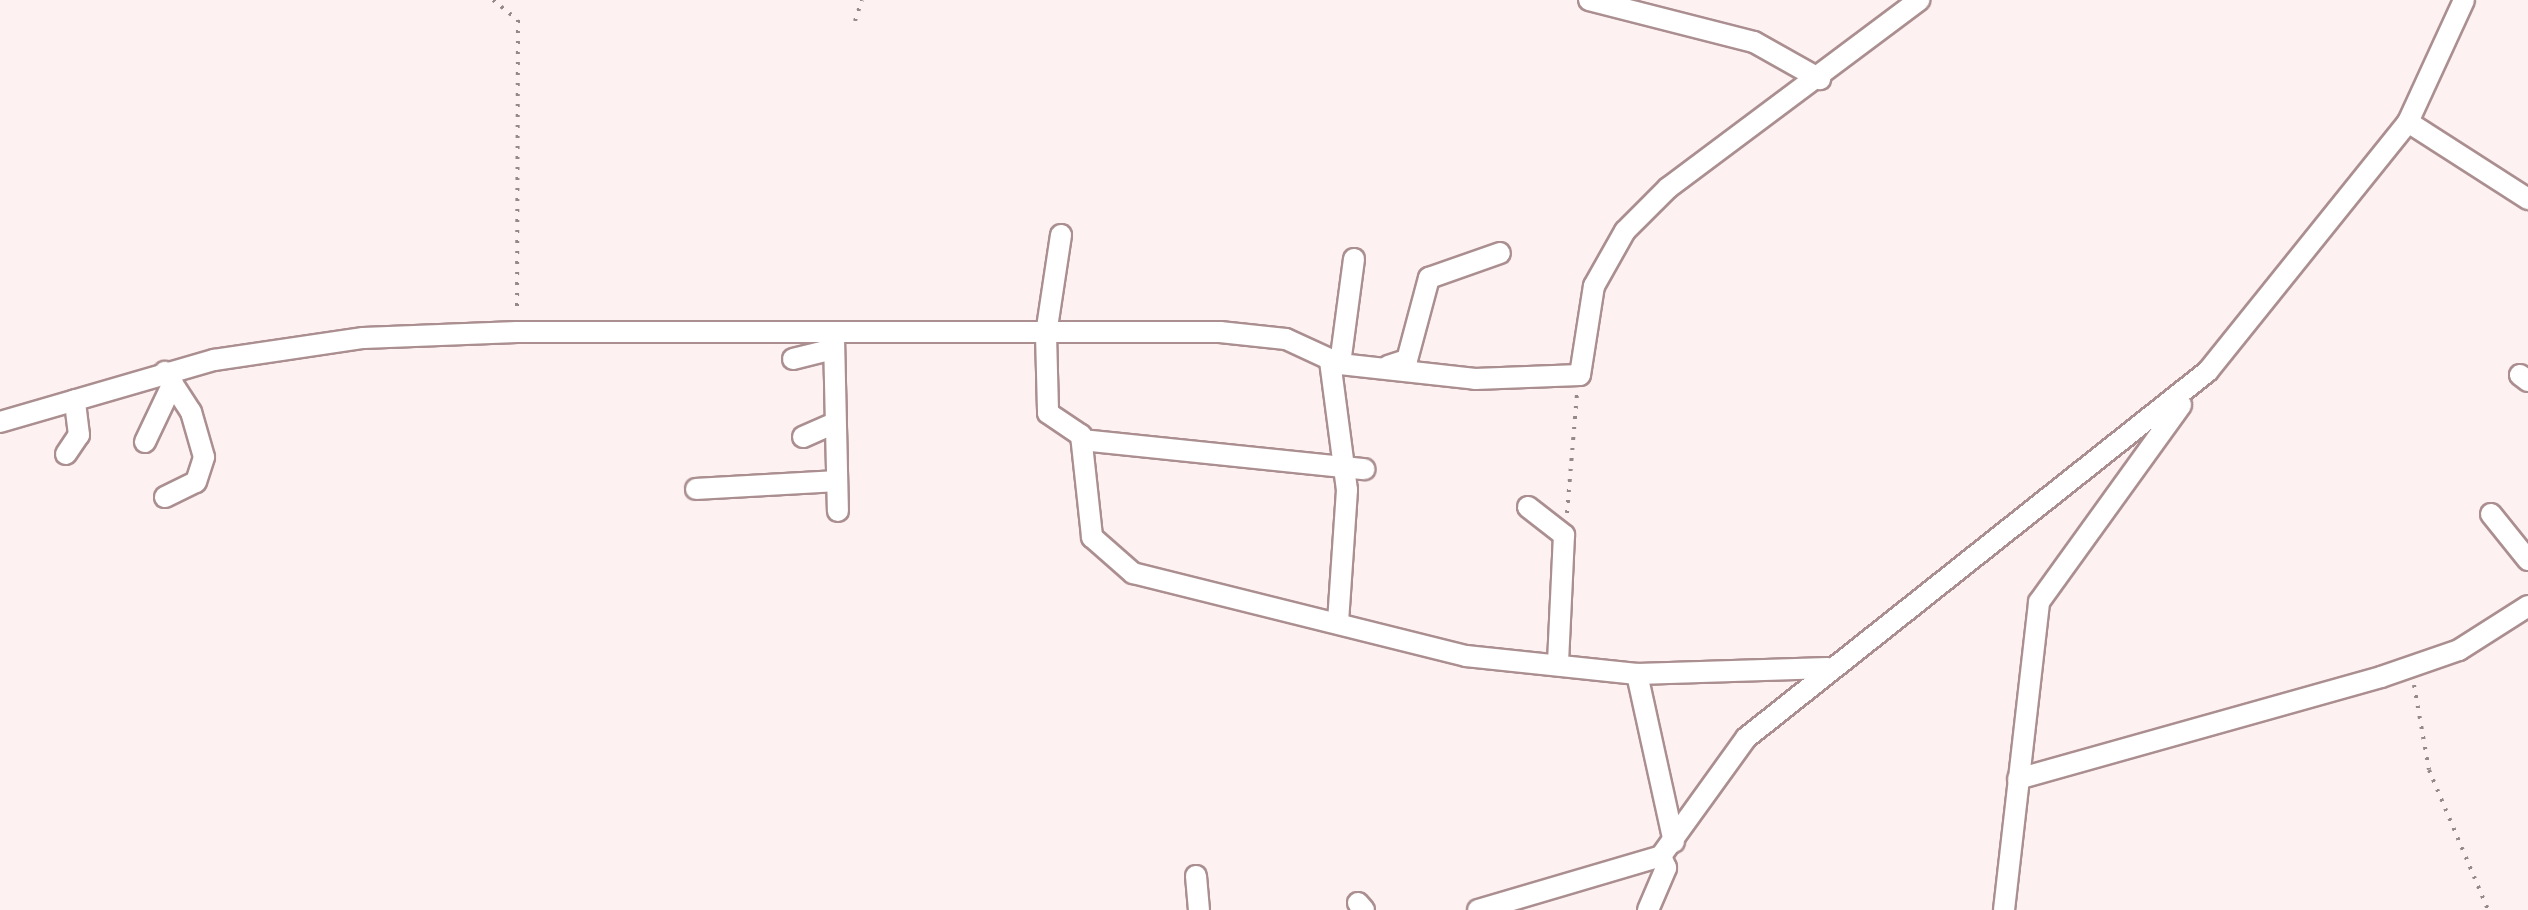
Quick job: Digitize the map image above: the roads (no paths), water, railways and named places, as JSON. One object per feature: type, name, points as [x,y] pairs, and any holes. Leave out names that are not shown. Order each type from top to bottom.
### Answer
[{"type":"street","points":[[1589,0],[1754,42],[1820,80]]},
{"type":"street","points":[[0,422],[169,378],[363,338],[517,332],[834,343],[1220,332],[1286,340],[1335,362],[1475,379],[1579,376],[1594,286],[1625,231],[1668,188],[1820,80],[1919,0]]},
{"type":"street","points":[[2004,910],[2040,602],[2208,371],[2408,122],[2464,0]]},
{"type":"street","points":[[2408,122],[2528,199]]},
{"type":"street","points":[[1062,235],[1046,334],[1048,412],[1082,440],[1355,467]]},
{"type":"street","points":[[1386,367],[1407,360],[1428,278],[1500,253]]},
{"type":"street","points":[[1338,621],[1355,467],[1335,362],[1354,259]]},
{"type":"street","points":[[793,359],[834,343]]},
{"type":"street","points":[[834,343],[838,511]]},
{"type":"street","points":[[1478,910],[1667,849],[1746,738],[1828,668],[2208,371]]},
{"type":"street","points":[[145,442],[169,378]]},
{"type":"street","points":[[165,497],[203,474],[204,444],[169,378]]},
{"type":"street","points":[[66,454],[79,435],[75,400]]},
{"type":"street","points":[[803,436],[835,423]]},
{"type":"street","points":[[1082,440],[1100,550],[1133,572],[1466,656],[1637,674],[1828,668]]},
{"type":"street","points":[[696,490],[837,481]]},
{"type":"street","points":[[1528,507],[1561,526],[1558,664]]},
{"type":"street","points":[[2491,514],[2528,560]]},
{"type":"street","points":[[2018,778],[2416,665],[2459,650],[2528,606]]},
{"type":"street","points":[[1637,674],[1667,849],[1666,868],[1648,910]]},
{"type":"street","points":[[1196,876],[1199,910]]}]
